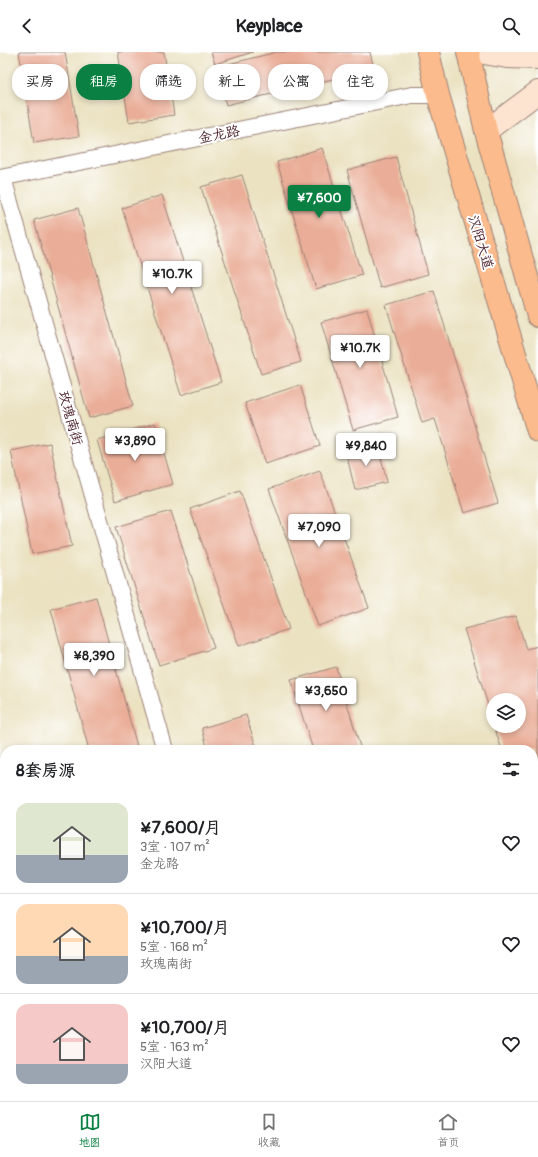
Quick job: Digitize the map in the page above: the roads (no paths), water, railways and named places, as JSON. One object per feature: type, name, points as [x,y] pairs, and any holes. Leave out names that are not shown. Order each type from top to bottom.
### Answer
[{"type":"main road","name":"汉阳大道","points":[[428,52],[438,95],[538,431]]},
{"type":"main road","points":[[468,52],[486,131],[538,316]]},
{"type":"main road","points":[[478,52],[507,57],[538,58]]},
{"type":"main road","points":[[486,131],[538,92]]},
{"type":"street","name":"金龙路","points":[[2,178],[412,95],[438,95]]},
{"type":"street","name":"玫瑰南街","points":[[2,178],[165,745]]}]
